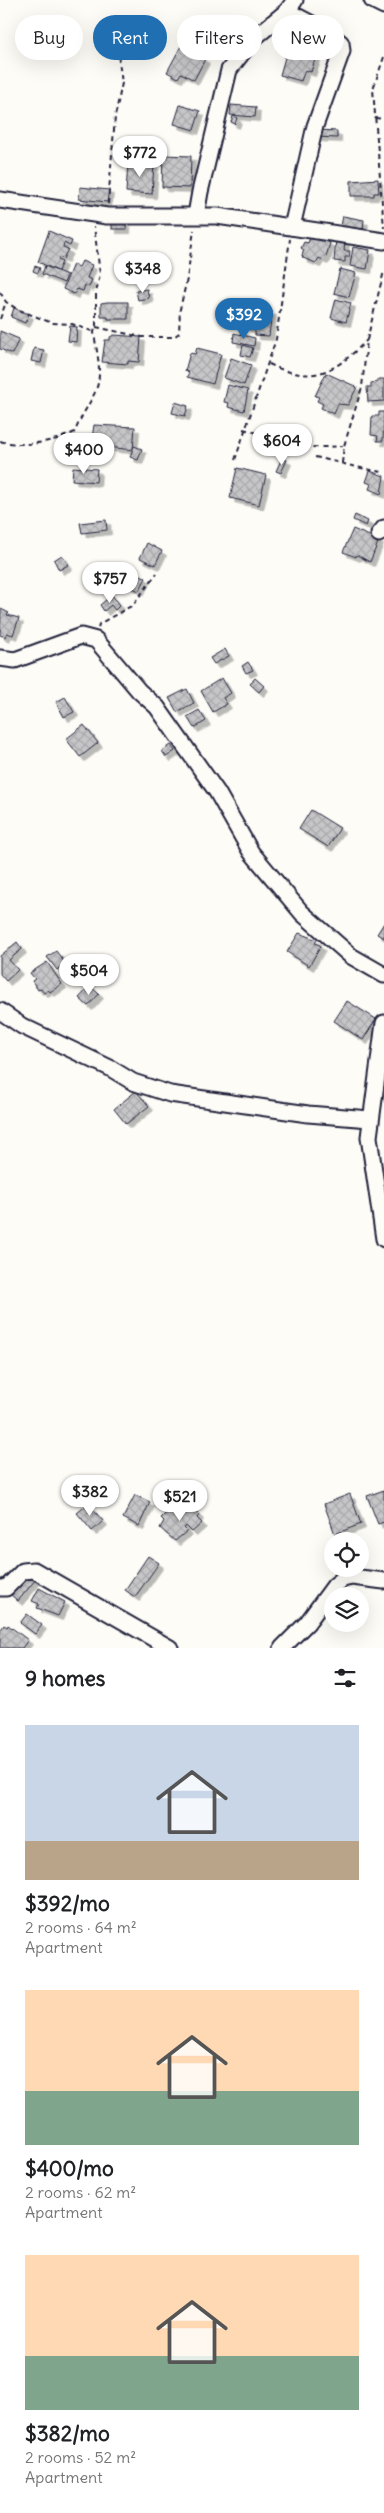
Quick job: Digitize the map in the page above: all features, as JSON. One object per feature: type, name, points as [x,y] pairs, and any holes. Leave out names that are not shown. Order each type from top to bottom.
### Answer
[{"type":"street","points":[[372,0],[384,6]]},
{"type":"street","points":[[196,216],[229,70],[254,38],[291,6],[341,43],[342,51],[315,126],[292,227]]},
{"type":"street","points":[[0,200],[100,215],[216,216],[384,241]]},
{"type":"street","points":[[0,658],[14,660],[81,636],[96,640],[170,725],[217,792],[251,852],[302,913],[351,956],[384,975]]},
{"type":"street","points":[[0,1011],[22,1026],[110,1068],[133,1082],[170,1094],[308,1114],[370,1119]]},
{"type":"street","points":[[384,1023],[369,1137],[384,1239]]},
{"type":"street","points":[[0,1588],[6,1588],[23,1571],[34,1570],[170,1648]]},
{"type":"street","points":[[282,1648],[307,1623],[335,1586],[343,1579],[352,1577],[384,1580]]},
{"type":"path","points":[[384,57],[374,89],[384,228]]},
{"type":"path","points":[[0,441],[29,443],[58,440],[75,432],[82,413],[96,390],[99,373],[94,332],[96,327],[96,293],[100,274],[94,236],[100,215],[122,83],[119,60]]},
{"type":"path","points":[[375,118],[384,119]]},
{"type":"path","points":[[96,327],[142,337],[174,337],[179,333],[180,309],[187,279],[196,216]]},
{"type":"path","points":[[235,460],[243,430],[269,364],[276,339],[292,227]]},
{"type":"path","points":[[342,463],[344,446],[362,387],[367,340],[384,271]]},
{"type":"path","points":[[0,292],[6,302],[52,324],[72,324],[94,332]]},
{"type":"path","points":[[0,319],[6,302]]},
{"type":"path","points":[[269,364],[300,376],[319,374],[350,358],[367,340]]},
{"type":"path","points":[[243,430],[274,436],[289,443],[311,447],[344,446]]},
{"type":"path","points":[[315,457],[342,463],[357,469],[384,472]]},
{"type":"path","points":[[96,640],[99,624],[133,606],[157,573]]},
{"type":"building","points":[[177,53],[177,60],[204,60],[194,80],[181,73],[178,78],[167,72]]},
{"type":"building","points":[[284,60],[315,60],[311,72],[305,70],[301,81],[280,75]]},
{"type":"building","points":[[180,105],[200,111],[194,130],[174,124]]},
{"type":"building","points":[[231,105],[256,107],[255,117],[230,115]]},
{"type":"building","points":[[233,116],[237,118],[235,124],[231,122]]},
{"type":"building","points":[[317,130],[337,131],[337,138],[316,137]]},
{"type":"building","points":[[163,155],[191,156],[190,188],[162,187]]},
{"type":"building","points":[[128,162],[154,164],[152,194],[126,192]]},
{"type":"building","points":[[378,179],[379,193],[374,193],[374,196],[351,196],[351,181]]},
{"type":"building","points":[[80,187],[109,190],[107,202],[79,199]]},
{"type":"building","points":[[343,216],[364,220],[363,230],[341,226]]},
{"type":"building","points":[[112,222],[126,222],[126,229],[112,229]]},
{"type":"building","points":[[49,231],[72,241],[70,246],[64,243],[63,247],[68,249],[63,259],[59,257],[58,260],[62,262],[58,271],[38,262]]},
{"type":"building","points":[[311,235],[324,238],[330,243],[326,257],[323,260],[319,258],[316,263],[303,258],[302,255],[304,250],[301,248],[304,242],[308,243]]},
{"type":"building","points":[[336,239],[345,240],[344,251],[350,251],[349,257],[345,257],[345,262],[334,261]]},
{"type":"building","points":[[353,247],[370,250],[367,269],[350,266]]},
{"type":"building","points":[[82,261],[92,265],[87,278],[92,280],[89,287],[85,285],[83,291],[77,289],[74,294],[63,289],[73,264],[79,267]]},
{"type":"building","points":[[35,266],[40,268],[38,273],[33,271]]},
{"type":"building","points":[[45,266],[67,275],[64,283],[42,274]]},
{"type":"building","points":[[340,269],[356,273],[349,297],[334,293]]},
{"type":"building","points":[[147,289],[149,298],[138,300],[136,291]]},
{"type":"building","points":[[336,299],[351,303],[346,322],[331,318]]},
{"type":"building","points":[[128,302],[128,319],[101,317],[101,303]]},
{"type":"building","points":[[14,308],[29,314],[25,323],[11,317]]},
{"type":"building","points":[[246,308],[272,311],[269,336],[255,335],[255,330],[244,326]]},
{"type":"building","points":[[70,326],[77,327],[76,342],[68,341]]},
{"type":"building","points":[[0,331],[19,339],[12,354],[0,349]]},
{"type":"building","points":[[234,333],[255,338],[254,346],[233,342]]},
{"type":"building","points":[[114,335],[141,337],[139,362],[128,361],[128,364],[102,362],[105,340],[110,340],[110,337]]},
{"type":"building","points":[[243,345],[253,348],[250,357],[241,355]]},
{"type":"building","points":[[34,348],[44,350],[41,363],[31,361]]},
{"type":"building","points":[[197,348],[221,354],[213,384],[187,377],[189,372],[185,371],[190,353],[195,354]]},
{"type":"building","points":[[231,358],[251,365],[244,385],[224,378]]},
{"type":"building","points":[[326,373],[357,387],[348,405],[338,404],[334,414],[321,408],[323,404],[317,401],[319,397],[315,396]]},
{"type":"building","points":[[378,379],[384,379],[384,401],[368,402],[367,387],[371,387],[371,383],[378,382]]},
{"type":"building","points":[[228,385],[248,390],[244,411],[228,407],[229,403],[224,402]]},
{"type":"building","points":[[175,402],[188,406],[185,416],[172,413]]},
{"type":"building","points":[[379,412],[384,412],[383,441],[377,441],[378,436],[371,435],[372,416],[379,416]]},
{"type":"building","points":[[94,425],[135,427],[133,450],[91,445]]},
{"type":"building","points":[[134,446],[142,449],[138,460],[130,457]]},
{"type":"building","points":[[282,458],[287,460],[281,473],[276,471]]},
{"type":"building","points":[[73,467],[97,469],[96,482],[72,480]]},
{"type":"building","points":[[237,468],[266,475],[259,505],[230,498]]},
{"type":"building","points":[[370,471],[384,476],[381,494],[369,489],[371,484],[366,482]]},
{"type":"building","points":[[355,515],[368,521],[366,526],[353,520]]},
{"type":"building","points":[[106,520],[107,530],[82,533],[80,523]]},
{"type":"building","points":[[353,529],[379,540],[370,562],[357,555],[356,557],[343,552]]},
{"type":"building","points":[[147,543],[162,551],[155,565],[140,558]]},
{"type":"building","points":[[62,555],[68,565],[59,570],[54,560]]},
{"type":"building","points":[[131,569],[146,578],[139,591],[123,583]]},
{"type":"building","points":[[112,595],[120,605],[115,610],[111,605],[104,611],[100,605]]},
{"type":"building","points":[[1,609],[9,613],[7,615],[19,618],[13,635],[7,633],[5,637],[0,635]]},
{"type":"building","points":[[225,649],[229,656],[214,664],[210,658]]},
{"type":"building","points":[[248,662],[253,670],[246,673],[242,666]]},
{"type":"building","points":[[222,678],[231,693],[223,698],[227,704],[213,712],[201,691]]},
{"type":"building","points":[[255,678],[264,686],[259,692],[250,684]]},
{"type":"building","points":[[187,689],[194,703],[177,712],[169,698]]},
{"type":"building","points":[[65,697],[74,712],[64,717],[56,702]]},
{"type":"building","points":[[199,710],[206,721],[194,728],[187,717]]},
{"type":"building","points":[[84,725],[98,743],[80,757],[66,739]]},
{"type":"building","points":[[171,745],[175,751],[166,757],[162,751]]},
{"type":"building","points":[[311,810],[340,828],[328,847],[299,829]]},
{"type":"building","points":[[384,923],[384,938],[377,934]]},
{"type":"building","points":[[299,933],[317,940],[315,943],[321,946],[309,966],[287,952]]},
{"type":"building","points":[[17,942],[22,949],[9,960],[18,970],[6,981],[0,974],[0,956]]},
{"type":"building","points":[[56,951],[65,963],[57,970],[47,957]]},
{"type":"building","points":[[47,962],[62,984],[50,992],[48,990],[44,993],[41,989],[38,990],[32,981],[35,979],[30,973]]},
{"type":"building","points":[[90,986],[99,994],[88,1006],[79,998]]},
{"type":"building","points":[[347,1001],[376,1019],[363,1040],[334,1021]]},
{"type":"building","points":[[136,1091],[149,1106],[126,1124],[114,1109]]},
{"type":"building","points":[[384,1490],[384,1522],[378,1524],[367,1496]]},
{"type":"building","points":[[350,1494],[361,1524],[340,1532],[334,1532],[324,1504]]},
{"type":"building","points":[[135,1495],[150,1502],[139,1526],[123,1518]]},
{"type":"building","points":[[88,1504],[103,1521],[92,1531],[77,1513]]},
{"type":"building","points":[[181,1504],[185,1509],[189,1505],[199,1515],[197,1518],[202,1523],[192,1532],[186,1526],[184,1528],[187,1531],[175,1541],[160,1528],[164,1521],[161,1518],[171,1508],[174,1511]]},
{"type":"building","points":[[148,1556],[159,1563],[135,1597],[125,1590]]},
{"type":"building","points":[[29,1573],[36,1579],[18,1601],[11,1595]]},
{"type":"building","points":[[39,1588],[65,1602],[58,1616],[37,1608],[39,1604],[32,1601]]},
{"type":"building","points":[[27,1614],[42,1625],[35,1634],[20,1623]]},
{"type":"building","points":[[4,1625],[7,1627],[8,1625],[28,1640],[22,1648],[0,1648],[0,1631]]}]
